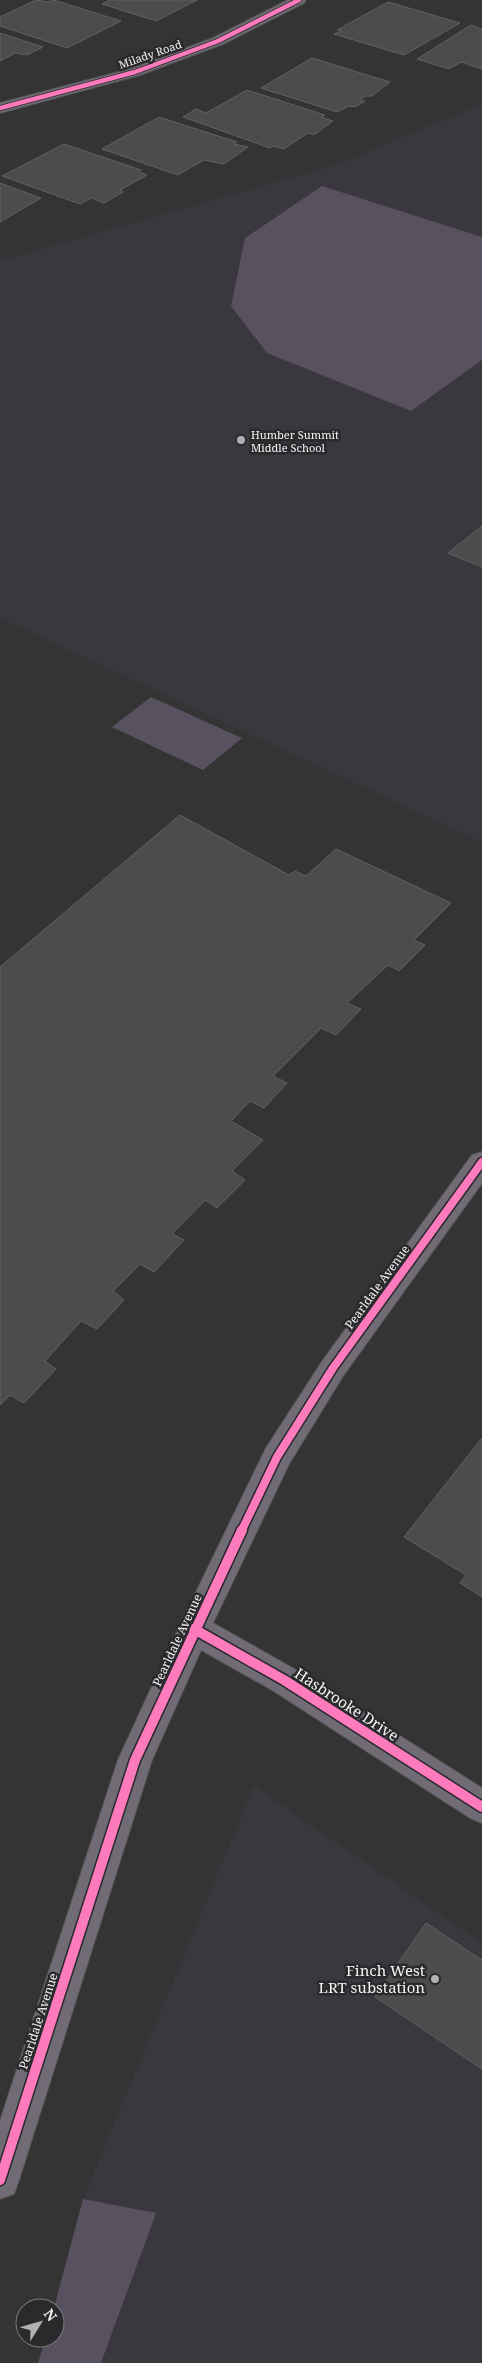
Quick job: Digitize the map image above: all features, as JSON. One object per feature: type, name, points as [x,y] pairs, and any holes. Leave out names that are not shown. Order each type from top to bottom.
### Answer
[{"type":"street","name":"Milady Road","points":[[0,108],[135,72],[218,41],[299,0]]},
{"type":"street","name":"Pearldale Avenue","points":[[0,2180],[135,1760],[194,1629],[277,1457],[332,1368],[482,1162]]},
{"type":"street","name":"Hasbrooke Drive","points":[[194,1629],[284,1680],[482,1807]]},
{"type":"shaded area","name":"Humber Summit Middle School","points":[[482,104],[482,842],[0,618],[0,261],[338,164]]},
{"type":"shaded area","points":[[322,186],[482,237],[482,360],[411,411],[267,353],[231,306],[245,238]]},
{"type":"shaded area","points":[[151,697],[242,738],[203,770],[112,727]]},
{"type":"shaded area","points":[[254,1786],[482,1943],[482,2363],[38,2363],[43,2348],[65,2348],[65,2298],[57,2298],[83,2199]]},
{"type":"shaded area","points":[[83,2199],[156,2213],[101,2363],[38,2363],[43,2348],[65,2348],[65,2298],[57,2298]]},
{"type":"building","points":[[36,0],[48,2],[54,0],[121,21],[67,48],[0,26],[0,17]]},
{"type":"building","points":[[110,0],[197,0],[156,21],[102,4]]},
{"type":"building","points":[[388,2],[460,23],[404,55],[334,34],[342,31],[337,30]]},
{"type":"building","points":[[471,25],[482,29],[482,69],[461,62],[449,69],[417,59]]},
{"type":"building","points":[[0,33],[43,47],[27,55],[15,53],[0,61]]},
{"type":"building","points":[[312,58],[390,82],[372,96],[366,96],[359,100],[365,101],[355,107],[349,106],[337,112],[261,88]]},
{"type":"building","points":[[247,90],[325,115],[321,117],[333,121],[314,135],[308,133],[284,149],[273,146],[270,148],[183,117],[196,109],[206,113]]},
{"type":"building","points":[[159,117],[237,142],[234,144],[248,147],[224,164],[204,160],[178,175],[102,149]]},
{"type":"building","points":[[64,144],[141,170],[139,172],[147,175],[120,190],[123,192],[104,203],[91,198],[80,204],[2,176]]},
{"type":"building","points":[[0,183],[41,198],[0,222]]},
{"type":"building","points":[[482,526],[482,567],[448,553]]},
{"type":"building","points":[[180,815],[289,875],[295,871],[306,876],[336,849],[451,903],[414,940],[425,945],[399,971],[388,965],[347,1003],[361,1009],[336,1035],[321,1028],[273,1076],[287,1083],[264,1108],[250,1101],[231,1121],[263,1140],[232,1171],[245,1180],[217,1208],[205,1200],[172,1234],[184,1240],[154,1272],[140,1264],[113,1291],[124,1300],[97,1329],[81,1321],[45,1361],[56,1369],[24,1403],[10,1395],[0,1405],[0,967]]},
{"type":"building","points":[[482,1438],[482,1597],[460,1583],[466,1575],[404,1537]]},
{"type":"building","name":"Finch West LRT substation","points":[[426,1923],[482,1960],[482,2069],[375,1997]]},
{"type":"cycle path","points":[[0,108],[135,72],[218,41],[299,0]]},
{"type":"cycle path","points":[[0,2180],[135,1760],[194,1629],[277,1457],[333,1368],[482,1162]]},
{"type":"cycle path","points":[[194,1629],[284,1680],[482,1807]]},
{"type":"place","name":"Humber Summit Middle School","points":[[241,440]]},
{"type":"place","name":"Finch West LRT substation","points":[[435,1979]]}]
